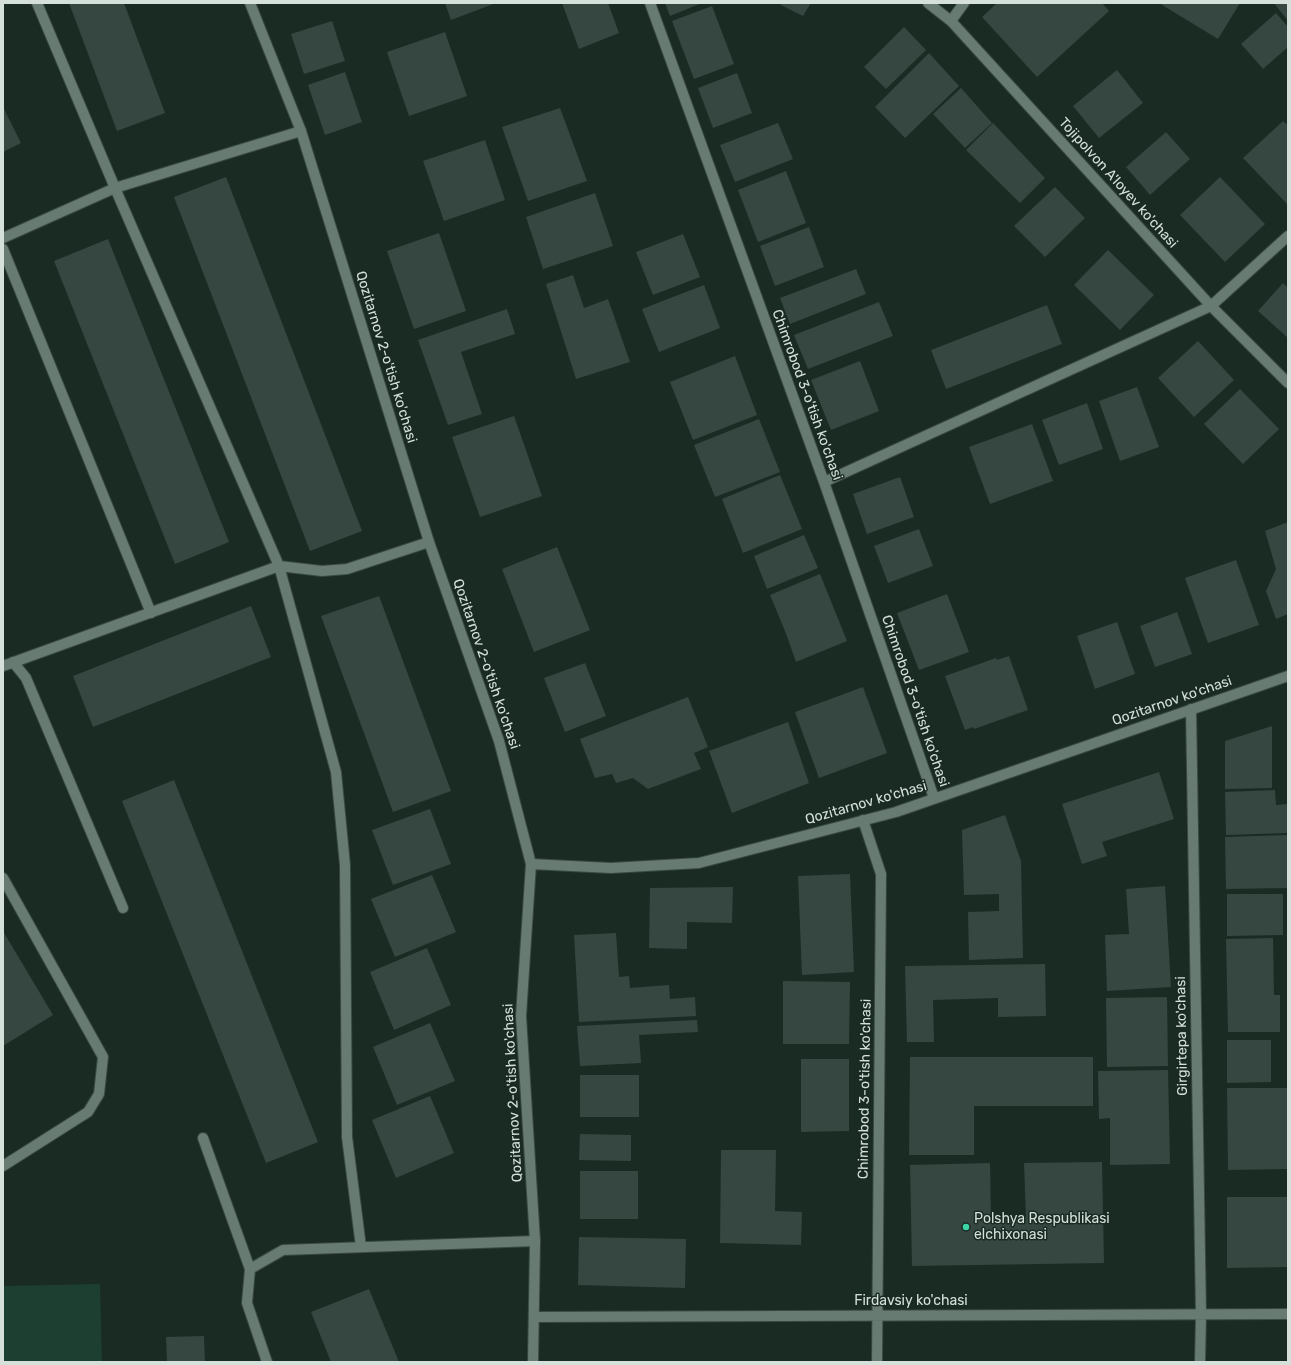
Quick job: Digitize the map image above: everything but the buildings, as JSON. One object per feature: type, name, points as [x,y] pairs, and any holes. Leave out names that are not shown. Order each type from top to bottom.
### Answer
[{"type":"street","points":[[37,3],[115,188],[279,566],[336,772],[345,865],[347,1137],[361,1247]]},
{"type":"street","name":"Qozitarnov 2-o'tish ko'chasi","points":[[250,3],[300,131],[429,542],[499,741],[531,864],[521,1016],[535,1241],[533,1362]]},
{"type":"street","name":"Chimrobod 3-o'tish ko'chasi","points":[[650,3],[824,482],[934,798]]},
{"type":"street","name":"Tojipolvon A'loyev ko'chasi","points":[[928,3],[951,21],[1211,306],[1288,383]]},
{"type":"street","points":[[951,21],[964,3]]},
{"type":"street","points":[[3,238],[115,188],[300,131]]},
{"type":"street","points":[[824,482],[1211,306],[1288,236]]},
{"type":"street","points":[[3,248],[151,613]]},
{"type":"street","points":[[3,666],[279,566],[322,571],[347,569],[429,542]]},
{"type":"street","points":[[13,662],[26,678],[123,908]]},
{"type":"street","name":"Qozitarnov ko'chasi","points":[[531,864],[611,868],[700,863],[896,812],[1288,676]]},
{"type":"street","name":"Girgirtepa ko'chasi","points":[[1191,709],[1201,1314],[1200,1362]]},
{"type":"street","name":"Chimrobod 3-o'tish ko'chasi","points":[[863,820],[881,874],[876,1362]]},
{"type":"street","points":[[3,878],[103,1057],[99,1094],[88,1112],[3,1166]]},
{"type":"street","points":[[203,1138],[250,1269],[247,1303],[267,1362]]},
{"type":"street","points":[[250,1269],[283,1250],[535,1241]]},
{"type":"street","name":"Firdavsiy ko'chasi","points":[[534,1317],[1288,1314]]},
{"type":"green space","points":[[100,1284],[102,1362],[3,1362],[3,1286]]},
{"type":"place","name":"Polshya Respublikasi elchixonasi","points":[[966,1227]]}]
